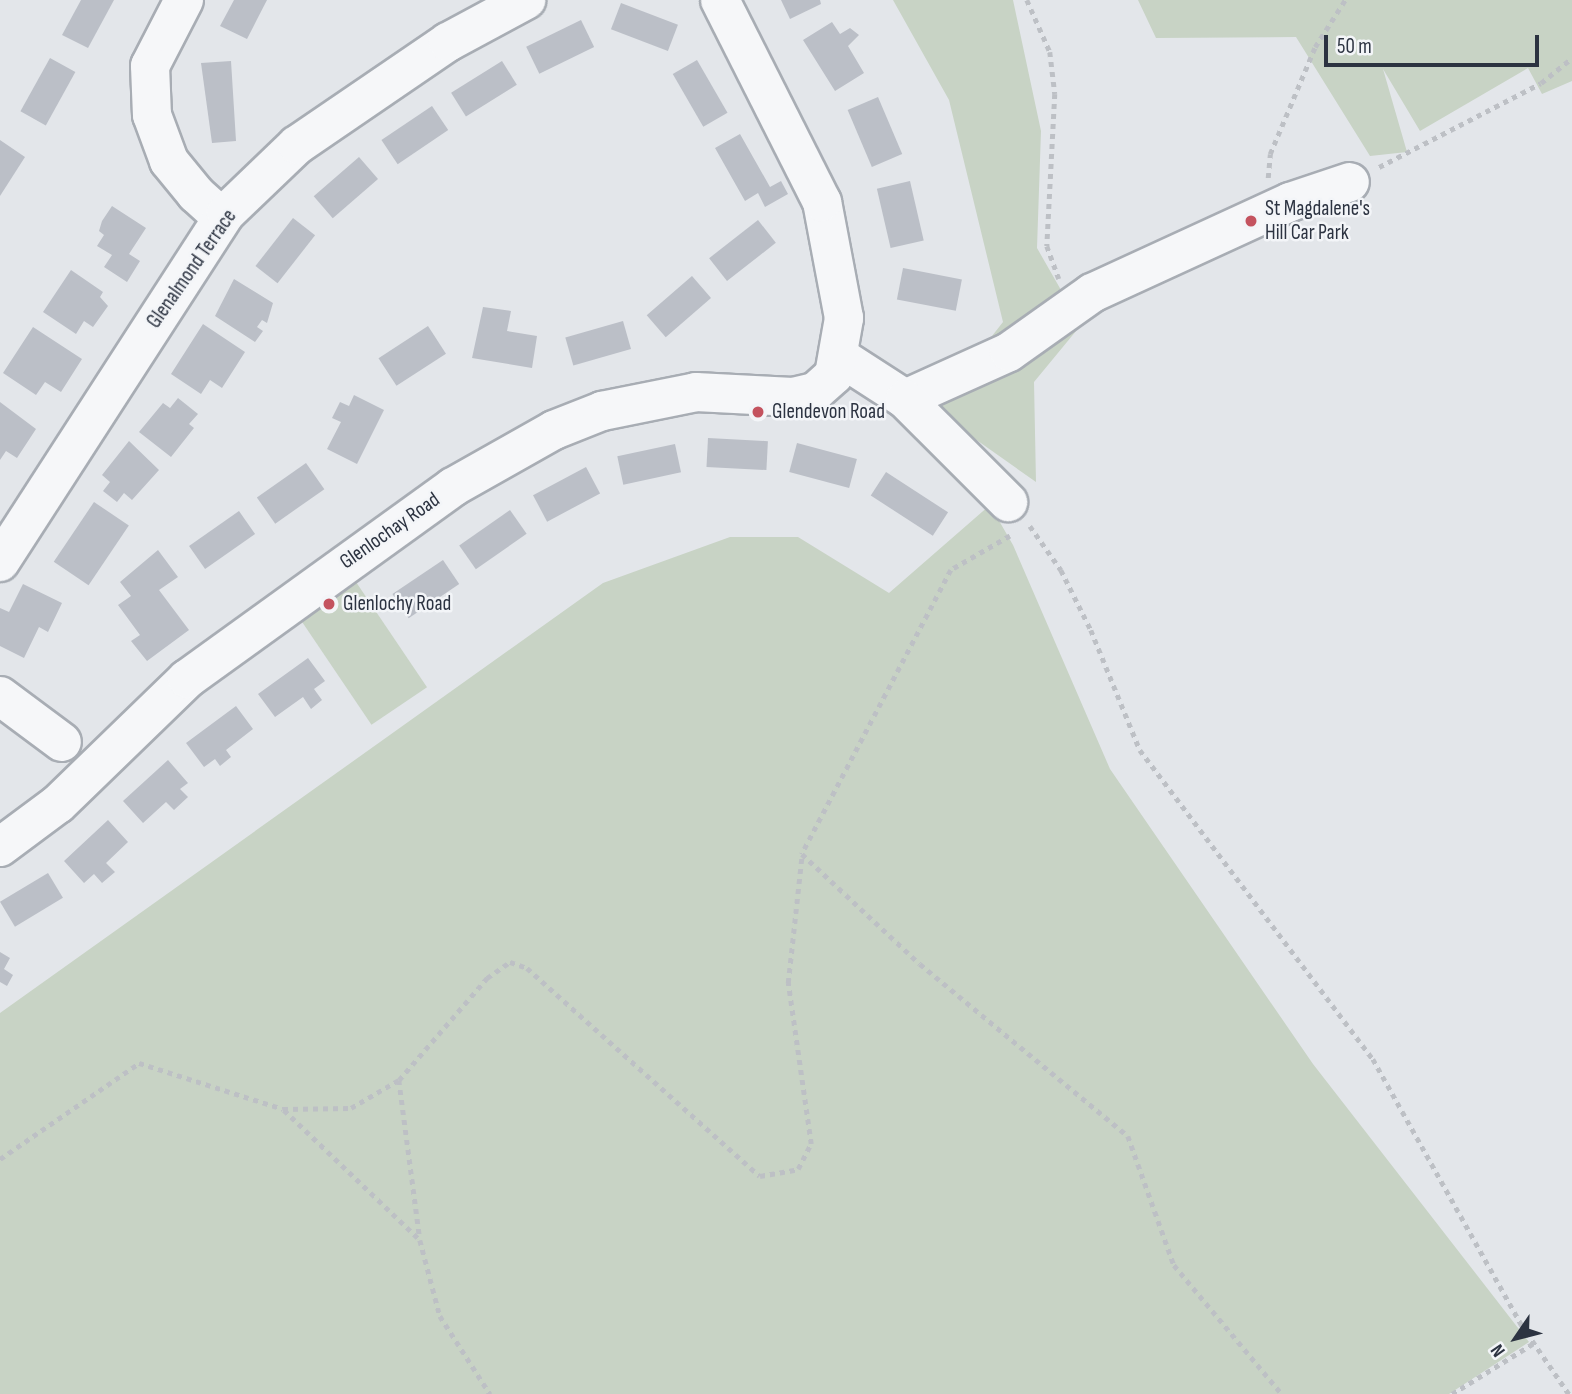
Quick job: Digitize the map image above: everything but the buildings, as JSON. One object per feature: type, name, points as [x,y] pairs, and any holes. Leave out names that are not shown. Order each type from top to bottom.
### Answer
[{"type":"street","points":[[184,0],[150,66],[152,115],[169,161],[196,194],[214,210],[226,213]]},
{"type":"street","name":"Glenalmond Terrace","points":[[0,562],[226,213],[297,145],[449,42],[526,0]]},
{"type":"street","points":[[720,0],[822,202],[844,318],[840,358],[905,399],[1018,513]]},
{"type":"street","points":[[905,399],[1009,352],[1070,306],[1265,214],[1350,182]]},
{"type":"street","name":"Glenlochay Road","points":[[0,848],[58,804],[187,679],[453,487],[554,430],[602,411],[696,392],[804,395],[834,375],[840,358]]},
{"type":"street","points":[[0,696],[62,742]]},
{"type":"path","points":[[1027,0],[1050,52],[1055,94],[1047,246],[1070,306]]},
{"type":"path","points":[[1265,214],[1270,155],[1315,47],[1345,0]]},
{"type":"path","points":[[1350,182],[1541,83],[1572,58]]},
{"type":"path","points":[[0,1159],[139,1063],[284,1110],[352,1108],[399,1080],[487,978],[510,961],[527,968],[760,1176],[798,1169],[811,1144],[788,983],[802,854],[951,570],[1018,513],[1061,570],[1091,630],[1140,750],[1373,1059],[1534,1343],[1569,1394]]},
{"type":"path","points":[[802,854],[920,964],[1128,1136],[1174,1265],[1282,1394]]},
{"type":"path","points":[[399,1080],[420,1240],[440,1316],[491,1394]]},
{"type":"path","points":[[284,1110],[420,1240]]},
{"type":"path","points":[[1452,1394],[1534,1343]]},
{"type":"green space","points":[[893,0],[1013,0],[1041,131],[1037,248],[1081,325],[1034,382],[1036,482],[934,410],[1003,322],[949,100]]},
{"type":"green space","points":[[1138,0],[1572,0],[1572,81],[1542,94],[1528,68],[1420,131],[1383,69],[1407,152],[1370,156],[1296,37],[1156,38]]},
{"type":"green space","points":[[990,505],[1013,545],[1110,769],[1313,1064],[1529,1342],[1449,1394],[0,1394],[0,1013],[603,583],[730,537],[798,537],[889,593]]},
{"type":"green space","points":[[356,582],[427,687],[371,725],[300,619]]},
{"type":"place","name":"St Magdalene's Hill Car Park","points":[[1251,221]]},
{"type":"place","name":"Glendevon Road","points":[[758,412]]},
{"type":"place","name":"Glenlochy Road","points":[[329,604]]}]
